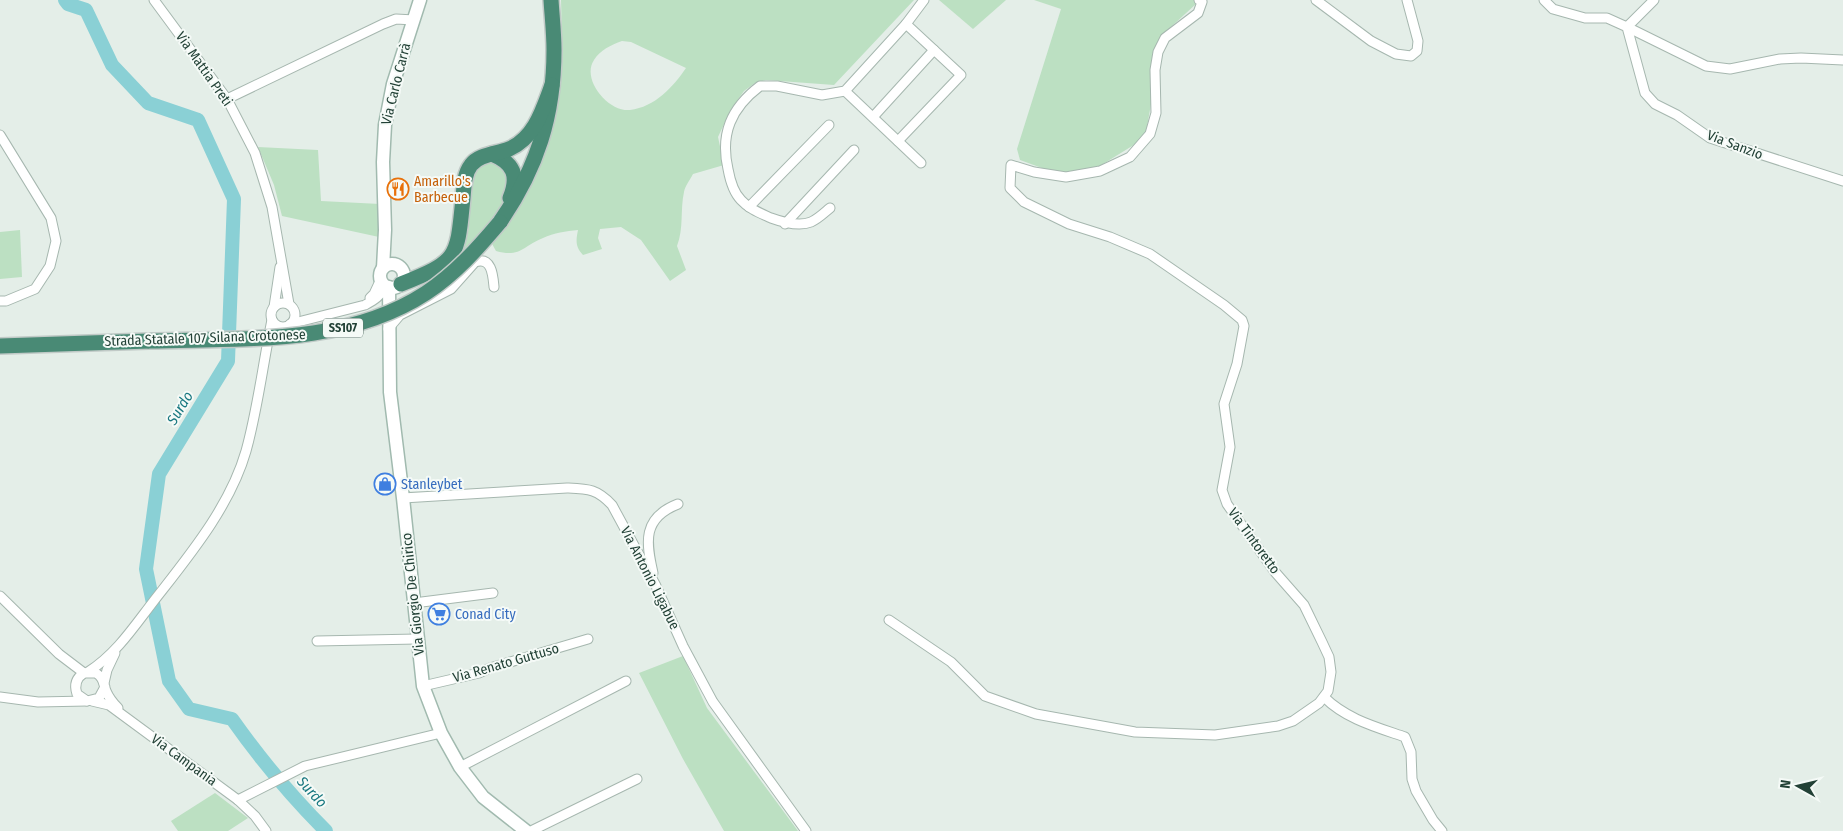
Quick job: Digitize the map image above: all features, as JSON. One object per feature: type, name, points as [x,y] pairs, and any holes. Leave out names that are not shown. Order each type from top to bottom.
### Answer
[{"type":"highway","name":"Strada Statale 107 Silana Crotonese","points":[[0,346],[276,337],[312,334],[341,329],[368,321],[399,308],[427,293],[454,272],[500,222],[517,197],[540,145],[547,119],[552,84],[554,50],[551,0]]},
{"type":"highway","points":[[392,278],[430,272],[446,263],[453,255],[458,244],[464,180],[471,165],[479,158],[510,148],[521,142],[531,132],[540,117],[552,84]]},
{"type":"highway","points":[[492,154],[510,164],[515,180],[514,190],[500,222]]},
{"type":"main road","name":"Via Carlo Carrà","points":[[392,278],[392,257],[385,230],[383,162],[385,125],[393,84],[420,0]]},
{"type":"main road","name":"Via Giorgio De Chirico","points":[[392,278],[388,320],[390,392],[423,686],[441,733],[460,767],[483,797],[526,831]]},
{"type":"street","name":"Via Mattia Preti","points":[[154,0],[228,99],[255,153],[266,184],[295,318],[290,324]]},
{"type":"street","points":[[830,208],[810,222],[785,224],[755,211],[741,200],[734,190],[726,161],[725,142],[728,128],[736,109],[760,86],[777,86],[822,95],[845,91],[906,24],[924,0]]},
{"type":"street","name":"Via Tintoretto","points":[[1199,0],[1202,2],[1198,13],[1165,38],[1158,52],[1155,70],[1156,114],[1150,134],[1130,157],[1100,171],[1066,178],[1034,172],[1011,165],[1010,188],[1024,202],[1069,224],[1110,237],[1150,254],[1224,305],[1242,320],[1244,326],[1237,364],[1224,404],[1230,447],[1222,490],[1227,504],[1275,572],[1304,605],[1315,627],[1329,657],[1331,672],[1328,691],[1324,697]]},
{"type":"street","points":[[1316,0],[1371,41],[1396,54],[1411,56],[1417,51],[1418,41],[1407,0]]},
{"type":"street","points":[[1544,0],[1553,9],[1584,18],[1607,18],[1706,66],[1730,69],[1780,59],[1843,60]]},
{"type":"street","points":[[1626,27],[1654,0]]},
{"type":"street","points":[[228,99],[383,24],[396,19],[414,20]]},
{"type":"street","points":[[898,141],[961,75],[906,24]]},
{"type":"street","name":"Via Sanzio","points":[[1626,27],[1645,93],[1655,104],[1677,115],[1710,138],[1843,181]]},
{"type":"street","points":[[873,117],[934,50]]},
{"type":"street","points":[[845,91],[921,163]]},
{"type":"street","points":[[749,207],[829,126]]},
{"type":"street","points":[[0,135],[51,218],[56,241],[50,266],[35,289],[6,301],[0,301]]},
{"type":"street","points":[[785,224],[854,150]]},
{"type":"street","name":"Via Mattia Preti","points":[[264,361],[282,257]]},
{"type":"street","points":[[272,320],[280,326],[365,306],[379,306],[388,320],[451,289],[479,260],[486,262],[491,267],[494,287]]},
{"type":"street","points":[[365,306],[374,294],[392,278]]},
{"type":"street","points":[[274,307],[281,303],[291,305],[316,317]]},
{"type":"street","points":[[58,702],[70,695],[78,678],[100,664],[119,646],[164,589],[209,526],[227,497],[246,452],[264,361],[280,326]]},
{"type":"street","name":"Via Antonio Ligabue","points":[[403,498],[568,488],[590,489],[603,495],[612,505],[656,586],[683,646],[713,702],[806,831]]},
{"type":"street","points":[[656,586],[647,536],[655,519],[666,508],[678,504]]},
{"type":"street","points":[[414,603],[493,593]]},
{"type":"street","points":[[0,596],[59,654],[72,672],[80,697],[89,701]]},
{"type":"street","points":[[889,620],[951,662],[985,696],[1036,714],[1135,732],[1215,735],[1278,726],[1293,721],[1319,703],[1324,697],[1360,722],[1405,737],[1411,752],[1412,779],[1416,791],[1433,820],[1442,831]]},
{"type":"street","points":[[316,641],[417,639]]},
{"type":"street","name":"Via Renato Guttuso","points":[[423,686],[479,673],[588,639]]},
{"type":"street","points":[[0,697],[23,701],[58,702],[89,701],[99,698],[107,670],[119,646]]},
{"type":"street","points":[[59,654],[86,672],[100,675],[104,685]]},
{"type":"street","points":[[460,767],[626,681]]},
{"type":"street","name":"Via Campania","points":[[104,685],[112,701],[131,721]]},
{"type":"street","name":"Via Campania","points":[[89,701],[109,705],[131,721],[238,800],[266,831]]},
{"type":"street","points":[[238,800],[305,766],[441,733]]},
{"type":"street","points":[[531,831],[636,779]]},
{"type":"green space","points":[[561,0],[914,0],[834,85],[766,80],[755,83],[744,91],[731,109],[718,137],[724,165],[693,174],[685,188],[677,246],[686,270],[670,281],[641,240],[621,227],[600,229],[598,238],[602,249],[583,255],[577,243],[578,230],[551,235],[511,253],[496,251],[491,242],[530,185],[549,141],[559,95],[561,72]],"holes":[[[622,41],[631,42],[686,68],[662,95],[647,105],[630,110],[613,106],[599,93],[591,76],[591,68],[596,56],[606,48]]]},
{"type":"green space","points":[[939,0],[1006,0],[973,29]]},
{"type":"green space","points":[[1034,0],[1194,0],[1197,3],[1160,37],[1152,55],[1151,104],[1145,138],[1095,169],[1061,175],[1020,160],[1017,149],[1061,9]]},
{"type":"green space","points":[[258,147],[318,150],[321,201],[380,204],[379,237],[282,216],[274,185]]},
{"type":"green space","points":[[487,159],[506,167],[510,188],[497,216],[463,252],[468,232],[474,170]]},
{"type":"green space","points":[[20,230],[22,277],[0,279],[0,232]]},
{"type":"green space","points":[[683,656],[707,708],[798,831],[724,831],[683,759],[639,673]]},
{"type":"green space","points":[[215,793],[248,818],[228,831],[178,831],[171,821]]},
{"type":"waterway","name":"Surdo","points":[[65,0],[68,4],[86,10],[112,65],[148,103],[198,120],[234,199],[228,361],[159,474],[146,569],[169,681],[189,709],[232,719],[276,777],[326,831]]},
{"type":"place","name":"Amarillo's Barbecue","points":[[398,189]]},
{"type":"place","name":"Stanleybet","points":[[385,484]]},
{"type":"place","name":"Conad City","points":[[439,614]]}]
